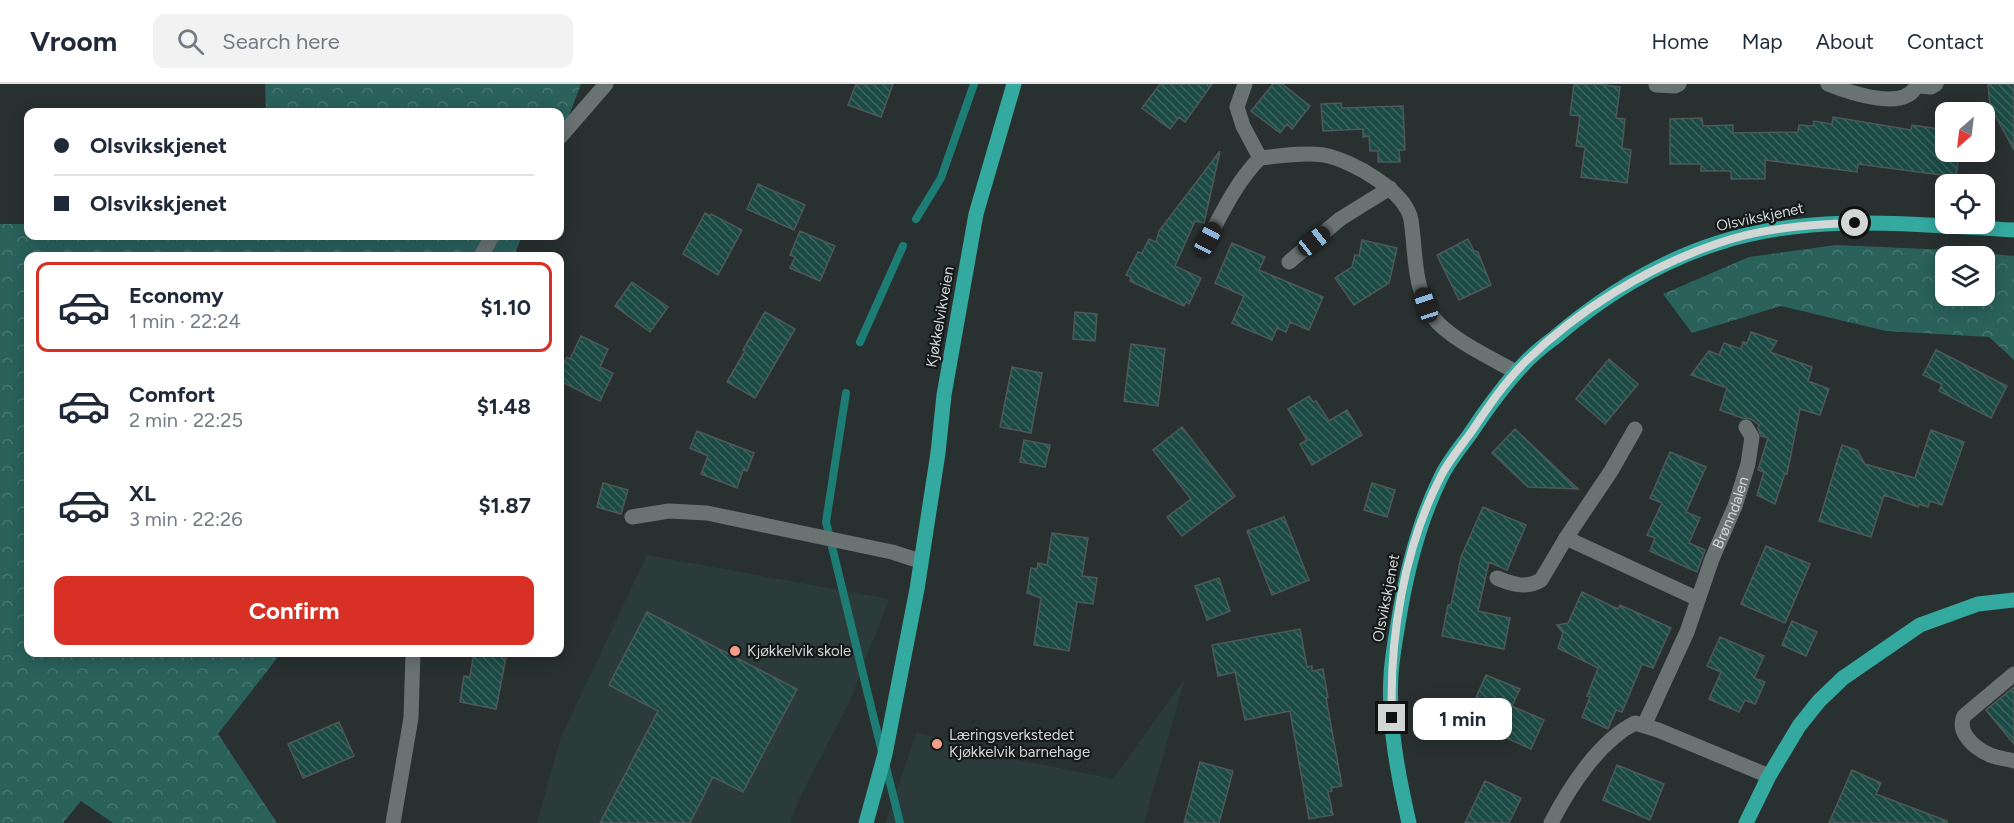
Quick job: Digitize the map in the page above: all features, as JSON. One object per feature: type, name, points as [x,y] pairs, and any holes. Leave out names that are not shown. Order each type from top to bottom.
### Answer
[{"type":"main road","name":"Kjøkkelvikveien","points":[[866,823],[885,754],[920,561],[938,453],[944,395],[976,214],[1014,84]]},
{"type":"main road","name":"Olsvikskjenet","points":[[1408,823],[1400,784],[1392,718],[1391,675],[1405,578],[1420,525],[1442,475],[1502,388],[1525,362],[1580,315],[1622,288],[1666,264],[1718,243],[1815,224],[1875,222],[2014,230]]},
{"type":"main road","points":[[1746,823],[1769,776],[1799,726],[1819,701],[1843,678],[1920,625],[1978,604],[2014,600]]},
{"type":"street","points":[[564,133],[606,84]]},
{"type":"street","points":[[1245,84],[1238,107],[1243,126],[1260,158]]},
{"type":"street","points":[[1656,85],[1679,84]]},
{"type":"street","points":[[1828,84],[1845,91],[1881,99],[1898,99],[1913,92],[1917,85],[1931,87],[1936,84]]},
{"type":"street","points":[[1208,239],[1247,171],[1260,158],[1324,155],[1352,166],[1390,188],[1407,208],[1411,219],[1415,272],[1426,305],[1434,319],[1464,343],[1516,372]]},
{"type":"street","points":[[1289,262],[1340,219],[1390,188]]},
{"type":"street","name":"Brønndalen","points":[[1646,726],[1647,719],[1687,632],[1712,559],[1735,506],[1748,464],[1752,437],[1746,427]]},
{"type":"street","points":[[1497,578],[1514,585],[1534,584],[1540,580],[1611,471],[1635,429]]},
{"type":"street","points":[[632,517],[669,511],[707,513],[892,552],[920,561]]},
{"type":"street","points":[[1566,538],[1698,599]]},
{"type":"street","points":[[393,823],[411,718],[413,657]]},
{"type":"street","points":[[2014,674],[1964,716],[1962,728],[1966,738],[1990,755],[2014,761]]},
{"type":"street","points":[[1551,823],[1563,801],[1610,740],[1624,728],[1635,723],[1769,776]]},
{"type":"shaded area","name":"Kjøkkelvik skole","points":[[647,555],[889,599],[849,703],[800,797],[790,823],[537,823],[561,737]]},
{"type":"shaded area","name":"Læringsverkstedet Kjøkkelvik barnehage","points":[[1185,678],[1144,823],[885,823],[917,732],[1004,757],[1113,779]]},
{"type":"green space","points":[[265,84],[581,84],[564,129],[564,108],[266,108]]},
{"type":"green space","points":[[0,224],[24,224],[24,240],[520,240],[516,252],[24,252],[24,657],[278,657],[218,734],[277,823],[113,823],[81,801],[63,823],[0,823]]},
{"type":"green space","points":[[1836,245],[1935,249],[1935,306],[1995,306],[1995,254],[2014,256],[2014,360],[1989,337],[1886,331],[1781,306],[1692,333],[1663,294],[1749,257]]},
{"type":"building","points":[[856,84],[893,84],[881,117],[848,105]]},
{"type":"building","points":[[1160,84],[1212,84],[1185,122],[1179,117],[1170,129],[1142,108]]},
{"type":"building","points":[[1273,84],[1282,84],[1310,106],[1292,129],[1287,124],[1280,133],[1251,111]]},
{"type":"building","points":[[1574,84],[1620,87],[1616,118],[1625,119],[1622,148],[1631,150],[1627,183],[1581,177],[1585,147],[1576,146],[1580,116],[1570,115]]},
{"type":"building","points":[[1988,84],[2014,84],[2014,150],[1995,115],[1995,102],[1990,102]]},
{"type":"building","points":[[1341,103],[1342,108],[1403,106],[1405,150],[1399,150],[1400,162],[1378,162],[1378,151],[1370,151],[1369,136],[1363,137],[1363,129],[1323,131],[1321,104]]},
{"type":"building","points":[[1833,117],[1911,130],[1912,125],[1935,128],[1935,162],[1958,162],[1956,174],[1935,174],[1858,164],[1857,172],[1765,160],[1765,179],[1731,179],[1731,171],[1701,171],[1701,164],[1670,164],[1670,119],[1702,118],[1703,126],[1733,125],[1733,133],[1798,132],[1799,125],[1813,126],[1814,121],[1832,124]]},
{"type":"building","points":[[1220,151],[1204,223],[1195,221],[1175,266],[1201,278],[1189,304],[1186,302],[1184,306],[1130,281],[1131,277],[1126,275],[1138,252],[1142,253],[1149,239],[1156,242],[1159,231]]},
{"type":"building","points":[[758,184],[805,205],[794,230],[747,209]]},
{"type":"building","points":[[705,213],[742,230],[718,275],[683,254]]},
{"type":"building","points":[[800,231],[835,246],[820,281],[790,268],[795,257],[790,255]]},
{"type":"building","points":[[1468,239],[1474,251],[1478,252],[1491,285],[1459,300],[1437,255]]},
{"type":"building","points":[[1362,240],[1397,248],[1389,283],[1354,305],[1335,278],[1352,267],[1355,255],[1359,256]]},
{"type":"building","points":[[1232,243],[1265,257],[1259,270],[1323,297],[1309,330],[1290,322],[1286,332],[1277,328],[1272,340],[1232,323],[1244,296],[1215,283]]},
{"type":"building","points":[[632,282],[668,307],[650,332],[615,306]]},
{"type":"building","points":[[765,312],[795,329],[755,398],[727,382]]},
{"type":"building","points":[[1075,312],[1097,314],[1095,341],[1073,339]]},
{"type":"building","points":[[1751,332],[1777,341],[1770,352],[1812,367],[1808,381],[1829,389],[1820,415],[1800,409],[1787,474],[1785,473],[1775,504],[1757,495],[1764,472],[1758,470],[1768,438],[1761,436],[1759,425],[1751,419],[1720,410],[1727,388],[1691,375],[1709,351],[1719,355],[1724,343],[1741,349],[1743,342],[1747,343]]},
{"type":"building","points":[[581,336],[608,349],[600,367],[613,373],[600,401],[564,383],[564,363],[567,357],[570,359]]},
{"type":"building","points":[[1131,344],[1165,349],[1158,406],[1124,401]]},
{"type":"building","points":[[1936,350],[2007,386],[1991,418],[1939,391],[1942,384],[1923,375]]},
{"type":"building","points":[[1609,359],[1638,384],[1605,424],[1576,399]]},
{"type":"building","points":[[1012,367],[1042,373],[1031,433],[1000,427]]},
{"type":"building","points":[[1309,396],[1313,402],[1316,401],[1329,421],[1347,410],[1362,435],[1312,465],[1300,444],[1307,440],[1288,409]]},
{"type":"building","points":[[1182,427],[1235,496],[1182,536],[1167,517],[1191,499],[1153,450]]},
{"type":"building","points":[[1515,429],[1578,489],[1528,487],[1492,453]]},
{"type":"building","points":[[1931,430],[1964,442],[1942,505],[1930,501],[1928,507],[1919,504],[1918,507],[1884,495],[1871,537],[1819,521],[1842,445],[1857,450],[1865,464],[1915,478]]},
{"type":"building","points":[[697,431],[754,453],[747,471],[743,470],[737,488],[701,474],[708,456],[690,448]]},
{"type":"building","points":[[1024,440],[1050,445],[1045,467],[1020,462]]},
{"type":"building","points":[[1670,452],[1706,467],[1686,512],[1700,518],[1689,543],[1705,550],[1697,572],[1650,551],[1655,538],[1647,535],[1662,503],[1650,498]]},
{"type":"building","points":[[603,483],[628,490],[621,514],[597,507]]},
{"type":"building","points":[[1372,483],[1395,490],[1387,517],[1364,510]]},
{"type":"building","points":[[1483,507],[1526,525],[1507,570],[1489,562],[1478,611],[1510,618],[1504,649],[1442,636],[1461,557]]},
{"type":"building","points":[[1284,517],[1309,580],[1272,595],[1247,531]]},
{"type":"building","points":[[1052,533],[1088,538],[1082,576],[1097,578],[1093,604],[1077,602],[1069,651],[1034,645],[1041,598],[1027,593],[1031,568],[1037,569],[1038,563],[1047,565]]},
{"type":"building","points":[[1766,546],[1810,564],[1785,623],[1741,604]]},
{"type":"building","points":[[1219,578],[1230,611],[1207,620],[1195,586]]},
{"type":"building","points":[[1582,592],[1618,609],[1620,605],[1671,628],[1653,668],[1642,664],[1622,712],[1616,710],[1608,729],[1582,717],[1598,668],[1558,648],[1563,633],[1557,625],[1568,623]]},
{"type":"building","points":[[647,612],[797,689],[743,792],[713,777],[690,823],[600,823],[658,711],[609,685]]},
{"type":"building","points":[[1792,621],[1817,632],[1806,656],[1782,645]]},
{"type":"building","points":[[1300,629],[1307,667],[1312,666],[1312,671],[1323,669],[1342,786],[1331,788],[1332,791],[1328,792],[1333,815],[1309,819],[1290,711],[1245,720],[1235,672],[1218,676],[1212,645]]},
{"type":"building","points":[[1720,637],[1764,656],[1754,678],[1765,682],[1755,704],[1745,700],[1739,712],[1709,699],[1721,672],[1707,666]]},
{"type":"building","points":[[473,657],[506,657],[496,709],[460,702],[464,676],[470,677]]},
{"type":"building","points":[[1486,675],[1520,689],[1512,706],[1544,720],[1531,749],[1466,720]]},
{"type":"building","points":[[2014,687],[2014,744],[1986,710]]},
{"type":"building","points":[[339,722],[354,756],[303,778],[288,744]]},
{"type":"building","points":[[1200,762],[1233,771],[1219,823],[1184,823]]},
{"type":"building","points":[[1617,765],[1664,784],[1650,820],[1603,800]]},
{"type":"building","points":[[1852,770],[1881,783],[1876,794],[1947,821],[1947,823],[1829,823]]},
{"type":"building","points":[[1485,781],[1521,798],[1509,823],[1465,823]]},
{"type":"waterway","points":[[916,219],[941,178],[974,84]]},
{"type":"waterway","points":[[860,342],[903,246]]},
{"type":"waterway","points":[[846,393],[826,522],[882,752]]},
{"type":"waterway","points":[[885,763],[900,823]]},
{"type":"place","name":"Kjøkkelvik skole","points":[[735,651]]},
{"type":"place","name":"Læringsverkstedet Kjøkkelvik barnehage","points":[[937,744]]},
{"type":"route","points":[[1392,718],[1391,675],[1396,637],[1405,578],[1420,525],[1442,475],[1502,388],[1525,362],[1580,315],[1622,288],[1666,264],[1718,243],[1757,234],[1815,224],[1855,223]]}]
